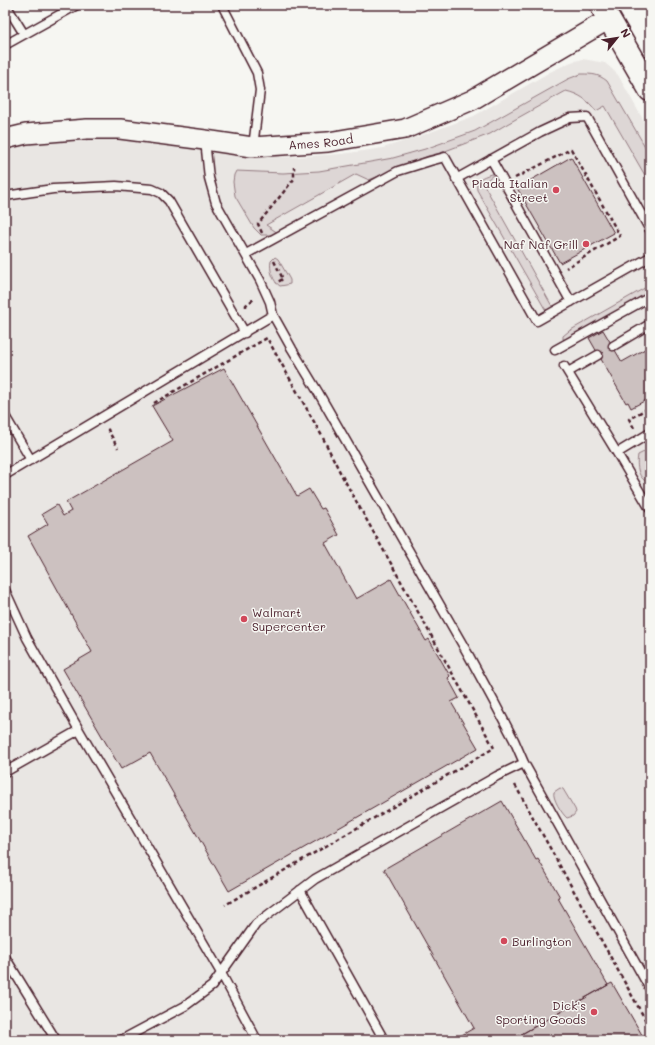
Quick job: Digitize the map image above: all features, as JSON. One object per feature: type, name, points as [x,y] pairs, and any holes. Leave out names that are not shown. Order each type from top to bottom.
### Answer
[{"type":"main road","points":[[605,12],[650,90]]},
{"type":"street","name":"Ames Road","points":[[5,139],[26,134],[87,129],[120,129],[252,147],[328,142],[405,129],[472,100],[605,12]]},
{"type":"lane","points":[[6,5],[24,34]]},
{"type":"lane","points":[[5,45],[77,5]]},
{"type":"lane","points":[[222,5],[257,73],[260,90],[252,147]]},
{"type":"lane","points":[[456,179],[540,132],[570,118],[587,117],[650,230]]},
{"type":"lane","points":[[205,140],[209,178],[216,203],[260,280],[270,302],[273,315],[468,654],[514,740],[524,763],[650,989]]},
{"type":"lane","points":[[246,254],[398,171],[445,157],[537,321],[650,257]]},
{"type":"lane","points":[[491,159],[571,302]]},
{"type":"lane","points":[[5,196],[53,189],[116,186],[152,189],[161,193],[169,201],[245,333]]},
{"type":"lane","points":[[555,350],[650,297]]},
{"type":"lane","points":[[5,475],[273,315]]},
{"type":"lane","points":[[613,346],[650,324]]},
{"type":"lane","points":[[598,354],[566,369],[617,453],[648,500],[650,509]]},
{"type":"lane","points":[[5,416],[31,460]]},
{"type":"lane","points":[[617,453],[650,433]]},
{"type":"lane","points":[[5,590],[27,638],[221,973],[257,1040]]},
{"type":"lane","points":[[5,772],[79,730]]},
{"type":"lane","points":[[121,1040],[185,1006],[212,986],[256,924],[315,879],[477,787],[524,763]]},
{"type":"lane","points":[[300,890],[384,1040]]},
{"type":"lane","points":[[5,957],[56,1040]]},
{"type":"path","points":[[515,179],[571,149],[620,236],[566,268]]},
{"type":"path","points":[[264,237],[258,224],[294,179],[294,167]]},
{"type":"path","points":[[650,171],[646,174],[650,179]]},
{"type":"path","points":[[274,261],[283,279],[276,283]]},
{"type":"path","points":[[249,312],[246,305],[254,299]]},
{"type":"path","points":[[149,406],[267,338],[494,748],[225,904]]},
{"type":"path","points":[[634,428],[629,419],[650,407]]},
{"type":"path","points":[[114,426],[108,430],[118,448]]},
{"type":"path","points":[[515,785],[650,1028]]},
{"type":"shaded area","points":[[583,59],[605,63],[618,75],[650,132],[650,1040],[5,1040],[5,148],[23,143],[76,138],[132,141],[249,155],[291,157],[342,154],[383,148],[474,116],[550,72],[571,62]]},
{"type":"shaded area","points":[[581,74],[595,75],[607,81],[650,155],[650,184],[605,106],[596,111],[583,98],[566,91],[490,134],[428,156],[369,180],[356,174],[266,225],[278,233],[277,235],[261,235],[254,228],[235,196],[233,182],[236,171],[283,173],[319,171],[393,158],[425,149],[475,131],[568,79]]},
{"type":"shaded area","points":[[491,174],[493,175],[483,183],[553,308],[549,311],[545,309],[477,190],[478,181],[482,177]]},
{"type":"shaded area","points":[[275,257],[278,259],[289,278],[290,284],[280,286],[274,278],[271,271],[271,261]]},
{"type":"shaded area","points":[[650,285],[650,294],[567,340],[563,339],[563,336],[569,331]]},
{"type":"shaded area","points":[[650,449],[650,483],[640,476],[637,464],[638,455]]},
{"type":"shaded area","points":[[560,788],[563,789],[575,809],[576,812],[573,816],[567,818],[560,810],[556,802],[554,792]]},
{"type":"building","points":[[571,157],[614,233],[560,263],[517,188]]},
{"type":"building","points":[[603,330],[622,362],[645,349],[646,351],[650,348],[650,398],[631,408],[628,402],[626,403],[589,338]]},
{"type":"building","name":"Walmart Supercenter","points":[[224,368],[297,496],[309,489],[321,509],[324,508],[339,535],[325,543],[356,599],[391,579],[426,641],[429,639],[450,676],[448,678],[459,698],[451,702],[478,748],[229,891],[150,753],[121,769],[63,669],[92,652],[28,536],[48,524],[42,514],[57,505],[63,516],[71,511],[66,502],[173,441],[152,406]]},
{"type":"building","name":"Burlington","points":[[502,801],[536,860],[538,859],[560,897],[558,898],[608,985],[511,1040],[453,1040],[474,1028],[384,869]]},
{"type":"building","name":"Dick's Sporting Goods","points":[[612,983],[645,1040],[511,1040],[608,985]]},
{"type":"place","name":"Piada Italian Street","points":[[556,190]]},
{"type":"place","name":"Naf Naf Grill","points":[[586,244]]},
{"type":"place","name":"Walmart Supercenter","points":[[244,619]]},
{"type":"place","name":"Burlington","points":[[504,941]]},
{"type":"place","name":"Dick's Sporting Goods","points":[[594,1012]]}]
